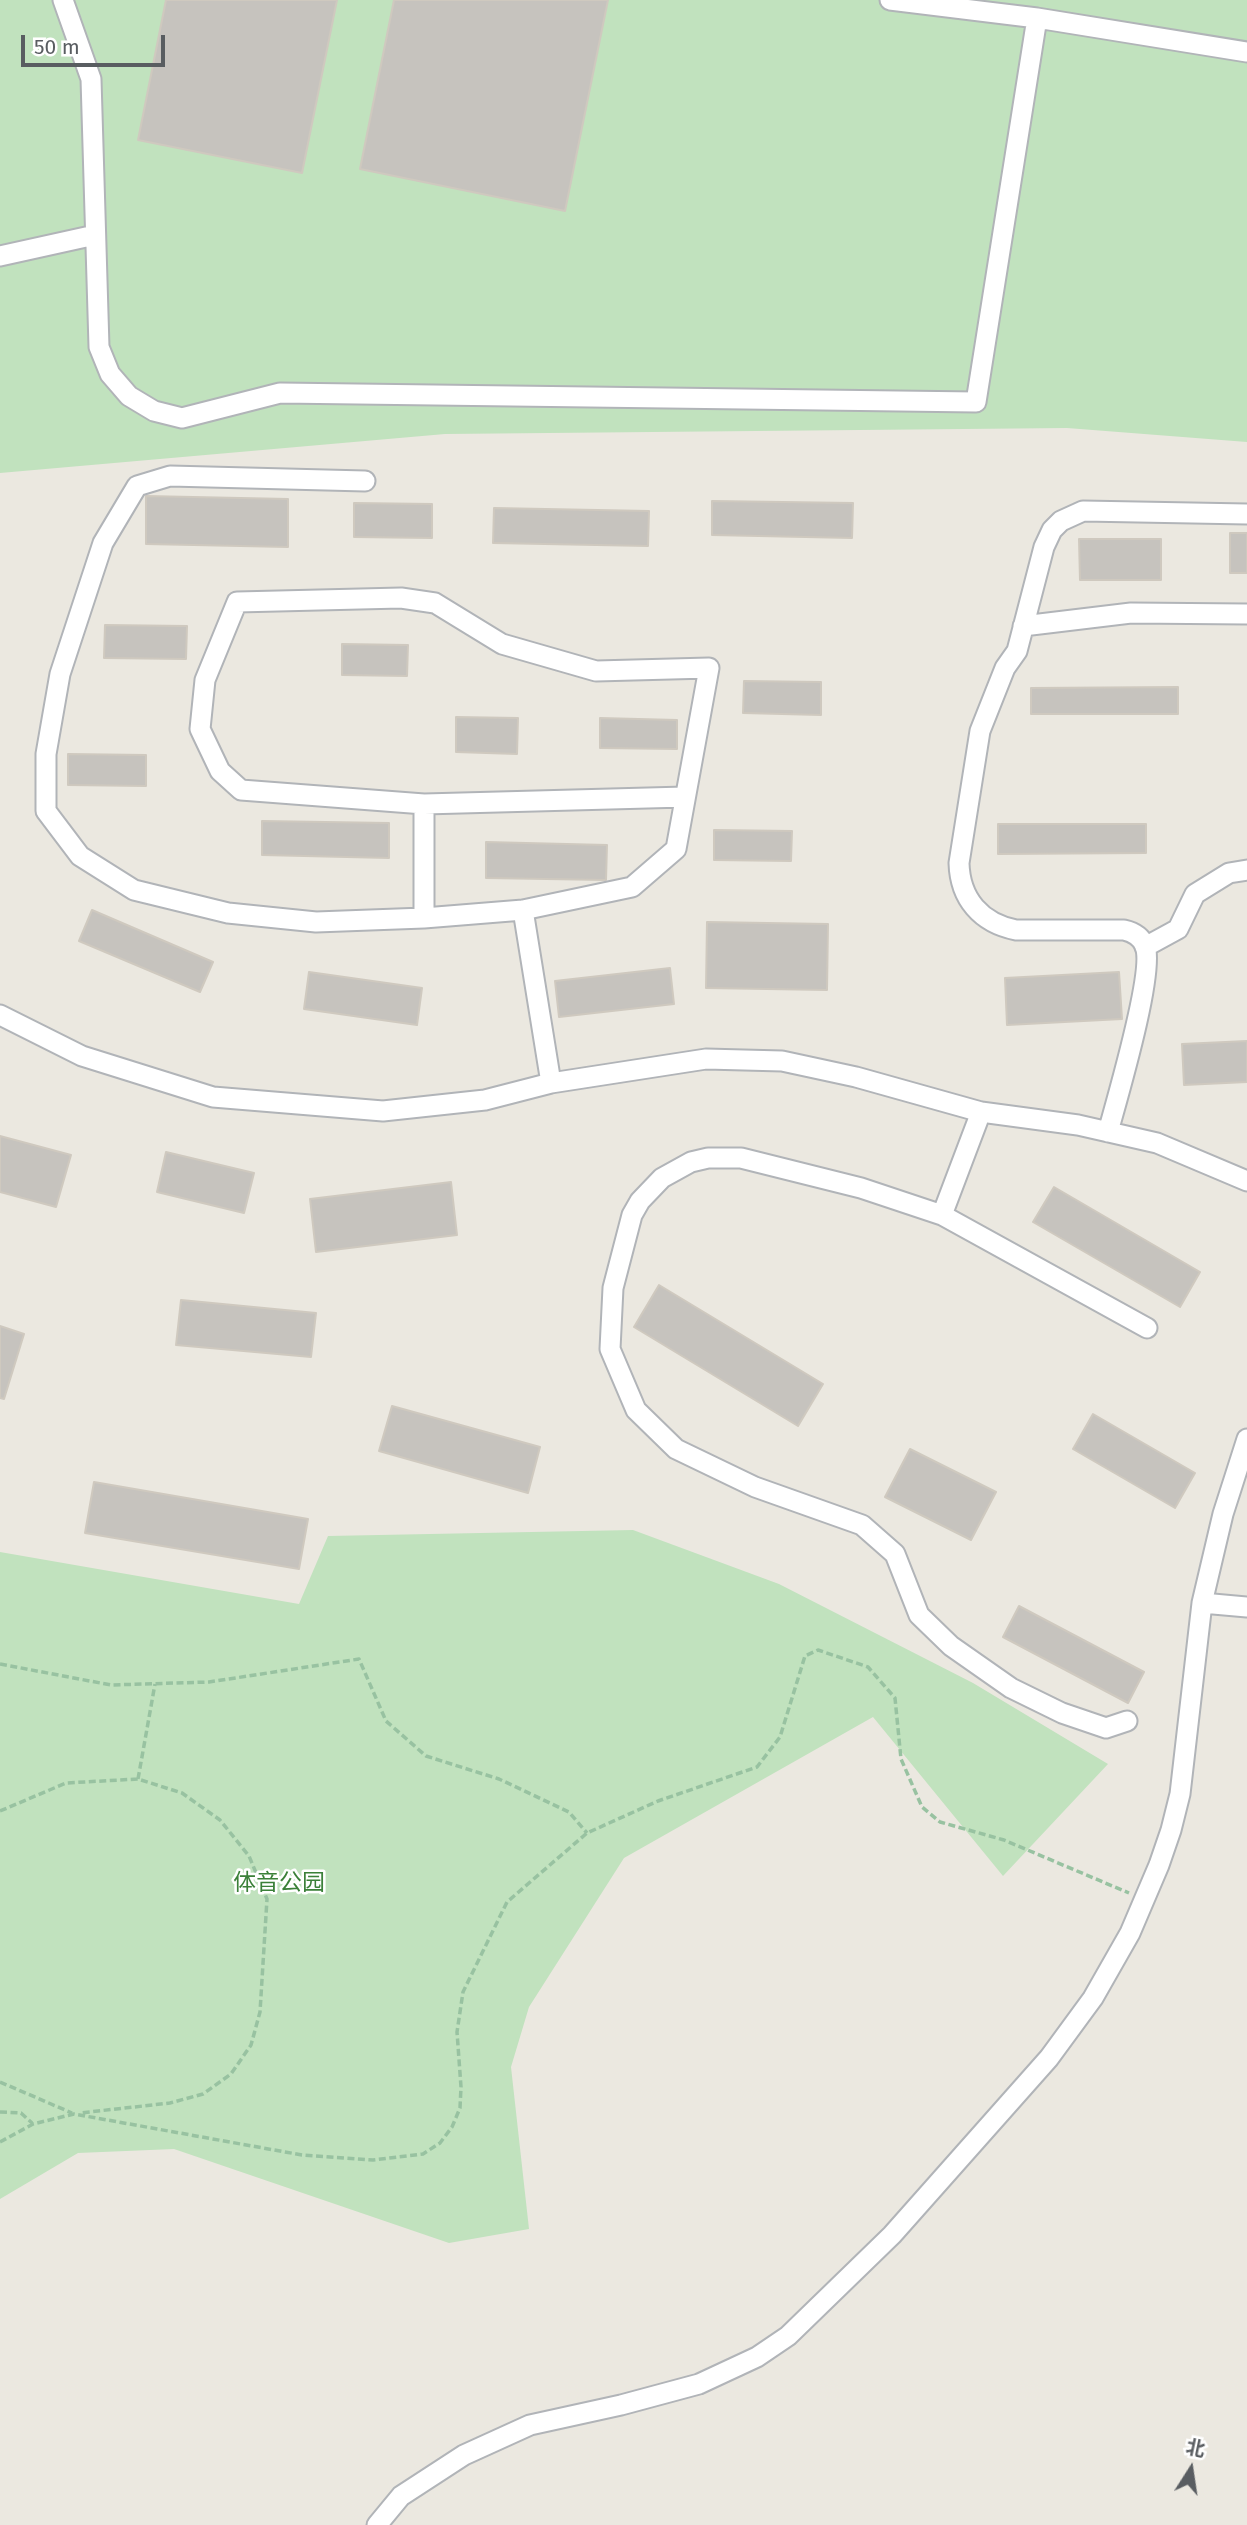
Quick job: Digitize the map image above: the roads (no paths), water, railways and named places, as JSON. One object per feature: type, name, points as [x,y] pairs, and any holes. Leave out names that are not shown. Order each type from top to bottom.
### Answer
[{"type":"street","points":[[63,0],[91,79],[99,347],[110,374],[129,396],[154,411],[182,418],[280,393],[975,402],[1037,18]]},
{"type":"street","points":[[890,0],[1037,18],[1247,52]]},
{"type":"street","points":[[0,256],[95,235]]},
{"type":"street","points":[[365,481],[170,476],[137,486],[103,543],[60,674],[46,754],[46,811],[80,856],[134,890],[228,913],[316,922],[424,918],[523,910],[632,887],[676,849],[709,668],[596,671],[502,645],[435,603],[401,598],[237,602],[205,680],[200,729],[220,771],[241,790],[424,804],[685,797]]},
{"type":"street","points":[[1108,1132],[1143,992],[1147,954],[1145,947],[1137,935],[1124,930],[1005,928],[985,918],[970,902],[965,893],[959,863],[980,731],[1005,668],[1017,651],[1047,538],[1061,521],[1071,514],[1083,511],[1247,514]]},
{"type":"street","points":[[1023,626],[1131,613],[1247,614]]},
{"type":"street","points":[[424,804],[424,918]]},
{"type":"street","points":[[1145,947],[1178,929],[1195,894],[1228,873],[1247,870]]},
{"type":"street","points":[[523,910],[551,1083]]},
{"type":"street","points":[[0,1015],[82,1056],[214,1097],[383,1111],[485,1100],[551,1083],[706,1059],[782,1061],[856,1077],[981,1112],[1078,1125],[1157,1143],[1247,1181]]},
{"type":"street","points":[[942,1215],[981,1112]]},
{"type":"street","points":[[1127,1721],[1106,1728],[1062,1713],[1011,1688],[951,1646],[919,1615],[895,1554],[862,1525],[755,1487],[676,1448],[636,1410],[610,1349],[613,1288],[632,1215],[640,1201],[662,1178],[691,1162],[708,1158],[741,1158],[861,1188],[942,1215],[1147,1328]]},
{"type":"street","points":[[376,2525],[401,2496],[464,2455],[530,2425],[699,2384],[757,2357],[788,2336],[892,2235],[1049,2058],[1072,2029],[1112,1966],[1145,1899],[1171,1829],[1180,1794],[1202,1603],[1223,1514],[1247,1439]]},
{"type":"street","points":[[1202,1603],[1247,1607]]},
{"type":"park label","name":"体音公园","points":[[279,1884]]}]
